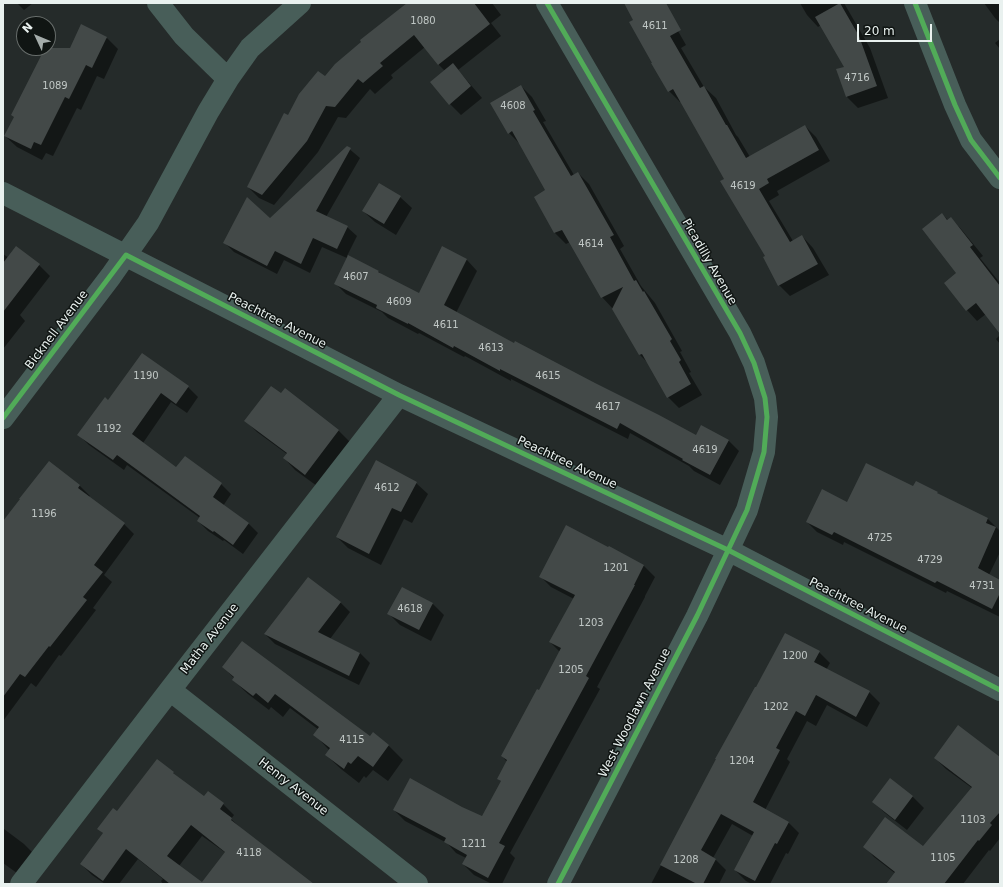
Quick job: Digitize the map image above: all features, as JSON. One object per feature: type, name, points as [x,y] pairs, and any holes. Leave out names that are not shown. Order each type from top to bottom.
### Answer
[{"type":"street","points":[[158,3],[184,36],[228,79]]},
{"type":"street","name":"Bicknell Avenue","points":[[3,418],[126,255],[148,223],[208,112],[228,79],[250,48],[300,3]]},
{"type":"street","name":"Picadilly Avenue","points":[[547,3],[740,333],[754,363],[765,398],[767,417],[764,452],[747,510],[728,550]]},
{"type":"street","points":[[915,3],[955,105],[971,140],[1000,178]]},
{"type":"street","name":"Peachtree Avenue","points":[[3,193],[399,395],[728,550],[1000,690]]},
{"type":"street","name":"Matha Avenue","points":[[22,884],[170,690],[399,395]]},
{"type":"street","name":"West Woodlawn Avenue","points":[[558,884],[697,616],[728,550]]},
{"type":"street","name":"Henry Avenue","points":[[170,690],[417,884]]},
{"type":"building","points":[[407,3],[474,3],[490,24],[438,65],[414,35],[380,63],[383,66],[363,83],[358,79],[335,107],[326,106],[307,141],[262,195],[247,187],[284,113],[288,115],[299,94],[318,71],[325,76],[335,64],[361,42],[360,40]]},
{"type":"building","points":[[624,3],[666,3],[681,30],[670,36],[700,88],[704,86],[746,158],[805,125],[819,150],[767,179],[769,183],[759,189],[790,242],[802,235],[818,264],[778,286],[763,257],[765,256],[720,181],[724,179],[673,89],[668,92],[651,63],[629,22],[633,20]]},
{"type":"building","points":[[840,3],[859,36],[877,86],[846,97],[836,69],[844,67],[815,17]]},
{"type":"building","points":[[81,24],[107,37],[92,68],[86,65],[69,99],[65,97],[41,145],[34,142],[31,149],[4,136],[14,117],[11,115],[41,56],[56,56],[56,48],[70,48]]},
{"type":"building","points":[[453,63],[471,86],[449,105],[430,82]]},
{"type":"building","points":[[521,85],[535,110],[533,111],[571,176],[578,172],[614,235],[610,237],[634,281],[636,280],[643,292],[644,291],[672,339],[670,341],[681,360],[679,362],[691,384],[667,398],[642,354],[639,355],[612,309],[623,287],[601,298],[562,230],[554,233],[534,197],[545,190],[512,131],[508,134],[490,103]]},
{"type":"building","points":[[347,146],[351,148],[316,211],[348,226],[337,249],[313,238],[301,264],[275,251],[267,266],[223,243],[247,197],[270,218]]},
{"type":"building","points":[[379,183],[401,196],[384,224],[362,211]]},
{"type":"building","points":[[942,213],[947,220],[951,217],[973,245],[970,247],[1000,286],[1000,334],[976,303],[966,311],[944,283],[956,273],[922,229]]},
{"type":"building","points":[[16,246],[40,264],[3,312],[3,263]]},
{"type":"building","points":[[442,246],[467,259],[444,305],[514,343],[515,341],[696,435],[701,425],[729,440],[710,475],[620,423],[617,429],[500,369],[500,371],[454,346],[453,348],[408,323],[376,308],[377,305],[334,284],[348,255],[419,293]]},
{"type":"building","points":[[142,353],[189,386],[176,404],[161,393],[132,434],[176,467],[185,456],[222,483],[213,497],[249,523],[233,545],[197,521],[200,516],[117,455],[113,460],[77,435],[105,397],[108,400]]},
{"type":"building","points":[[271,386],[281,393],[285,388],[339,430],[305,475],[283,458],[287,453],[244,421]]},
{"type":"building","points":[[376,460],[417,482],[401,512],[392,508],[369,554],[336,537]]},
{"type":"building","points":[[49,461],[80,485],[78,488],[125,523],[94,565],[103,572],[83,597],[87,600],[25,677],[20,674],[3,697],[3,521]]},
{"type":"building","points":[[866,463],[913,486],[916,481],[988,518],[986,523],[996,527],[978,568],[1000,580],[1000,593],[992,609],[937,581],[935,583],[834,532],[832,535],[806,522],[822,489],[847,502]]},
{"type":"building","points":[[566,525],[644,565],[635,585],[586,676],[589,678],[499,843],[505,846],[488,878],[462,864],[467,855],[444,842],[446,838],[393,810],[410,778],[462,807],[482,816],[501,781],[497,779],[507,760],[501,756],[561,648],[549,642],[575,595],[539,577]]},
{"type":"building","points":[[308,577],[341,602],[318,632],[360,653],[349,676],[264,634]]},
{"type":"building","points":[[402,587],[433,603],[419,630],[387,614]]},
{"type":"building","points":[[785,633],[820,651],[814,662],[870,691],[856,717],[816,695],[805,716],[796,711],[776,748],[780,750],[753,802],[789,822],[777,844],[775,843],[755,881],[734,870],[754,832],[721,814],[701,850],[716,859],[703,884],[697,884],[660,865],[715,759]]},
{"type":"building","points":[[242,641],[370,736],[373,732],[389,745],[373,767],[358,756],[351,764],[348,762],[344,769],[325,755],[330,748],[313,735],[319,727],[275,694],[268,703],[256,693],[253,696],[232,680],[234,677],[222,667]]},
{"type":"building","points":[[958,725],[1000,757],[1000,812],[990,823],[992,825],[979,841],[978,840],[944,884],[886,884],[895,872],[863,847],[885,817],[923,846],[972,787],[934,758]]},
{"type":"building","points":[[157,759],[204,796],[208,791],[224,803],[220,809],[232,818],[231,820],[314,884],[170,884],[126,849],[103,881],[80,864],[103,833],[97,829],[113,808],[117,811]],"holes":[[[191,825],[225,852],[202,882],[167,856]]]},
{"type":"building","points":[[890,778],[913,796],[895,820],[872,802]]},
{"type":"cycle path","points":[[547,3],[740,333],[754,363],[765,398],[767,417],[764,452],[747,510],[697,616],[558,884]]},
{"type":"cycle path","points":[[915,3],[955,105],[971,140],[1000,178]]},
{"type":"cycle path","points":[[3,418],[126,255],[399,395],[728,550],[1000,690]]}]
